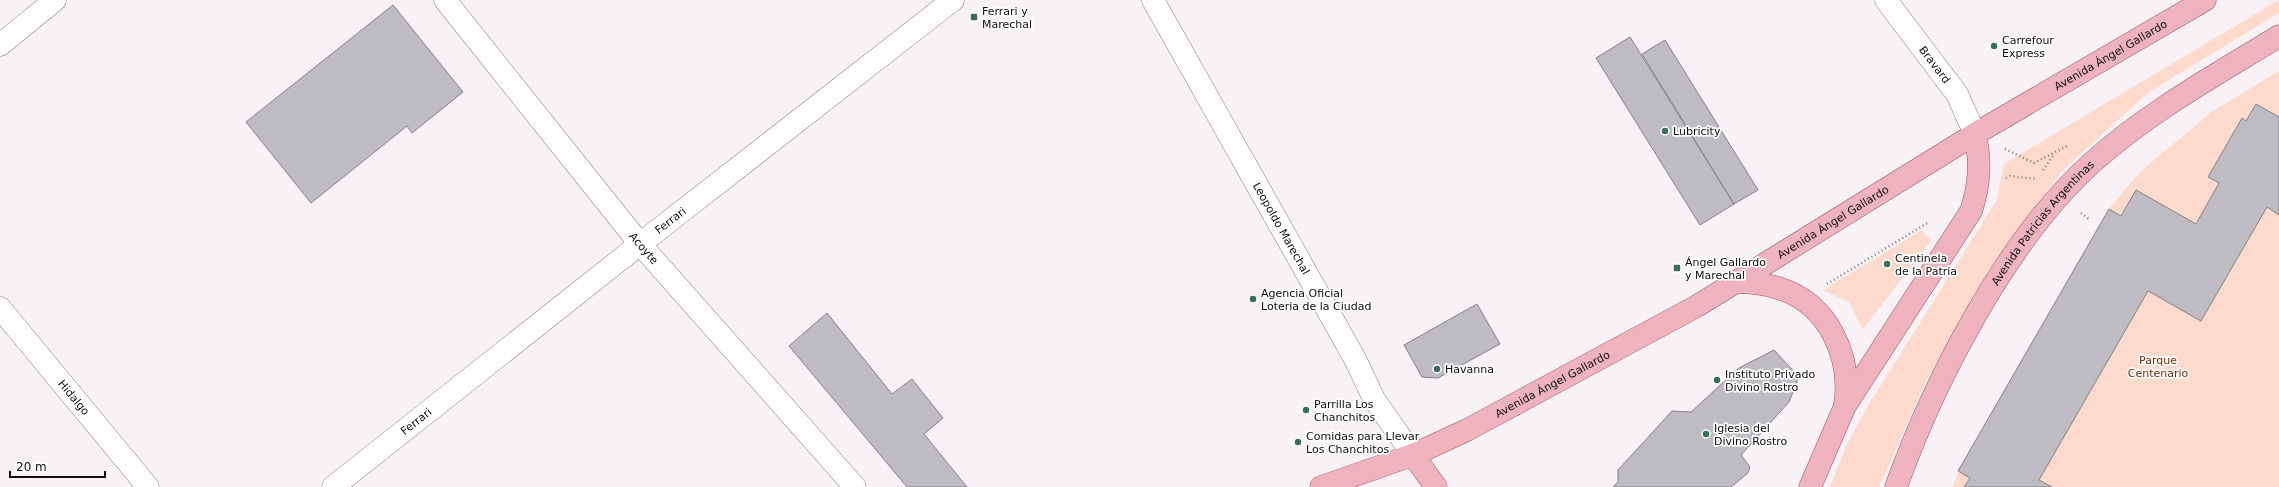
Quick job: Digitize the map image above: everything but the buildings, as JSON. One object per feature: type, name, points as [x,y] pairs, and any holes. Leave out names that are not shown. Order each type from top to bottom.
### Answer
[{"type":"main road","name":"Avenida Ángel Gallardo","points":[[1321,487],[1412,455],[1467,430],[1696,306],[1975,134],[2205,0]]},
{"type":"main road","name":"Avenida Patricias Argentinas","points":[[1896,487],[1909,452],[1944,376],[1970,329],[2015,254],[2060,196],[2093,162],[2133,128],[2279,36]]},
{"type":"main road","points":[[1810,487],[1845,406],[1971,211],[1977,193],[1980,173],[1979,153],[1975,134]]},
{"type":"main road","points":[[1735,282],[1759,283],[1782,289],[1802,299],[1824,320],[1840,346],[1847,375],[1845,406]]},
{"type":"main road","points":[[1412,455],[1436,487]]},
{"type":"street","points":[[0,45],[55,0]]},
{"type":"street","name":"Acoyte","points":[[445,0],[640,244],[855,487]]},
{"type":"street","name":"Ferrari","points":[[333,487],[640,244],[953,0]]},
{"type":"street","name":"Leopoldo Marechal","points":[[1153,0],[1354,359],[1374,399],[1412,455]]},
{"type":"street","name":"Bravard","points":[[1886,0],[1957,94],[1975,134]]},
{"type":"street","name":"Hidalgo","points":[[0,308],[148,487]]},
{"type":"path","points":[[1975,134],[2034,163],[2055,154],[2074,142]]},
{"type":"path","points":[[1977,193],[2010,176],[2037,179]]},
{"type":"path","points":[[1802,299],[1930,222]]},
{"type":"green space","points":[[2279,0],[2279,13],[2149,92],[2061,172],[1978,291],[1925,383],[1879,487],[1830,487],[1847,444],[1871,401],[1997,200],[2004,164]]},
{"type":"green space","name":"Parque Centenario","points":[[2279,71],[2279,487],[1953,487],[1958,471],[2109,209],[2141,171],[2213,111]]},
{"type":"green space","points":[[1922,230],[1931,241],[1863,329],[1849,302],[1823,290]]},
{"type":"place","name":"Ferrari y Marechal","points":[[974,17]]},
{"type":"place","name":"Carrefour Express","points":[[1994,46]]},
{"type":"place","name":"Lubricity","points":[[1665,131]]},
{"type":"place","name":"Centinela de la Patria","points":[[1887,264]]},
{"type":"place","name":"Ángel Gallardo y Marechal","points":[[1677,268]]},
{"type":"place","name":"Agencia Oficial Loteria de la Ciudad","points":[[1253,299]]},
{"type":"place","name":"Havanna","points":[[1437,369]]},
{"type":"place","name":"Instituto Privado Divino Rostro","points":[[1717,380]]},
{"type":"place","name":"Parrilla Los Chanchitos","points":[[1306,410]]},
{"type":"place","name":"Iglesia del Divino Rostro","points":[[1706,434]]},
{"type":"place","name":"Comidas para Llevar Los Chanchitos","points":[[1298,442]]}]
